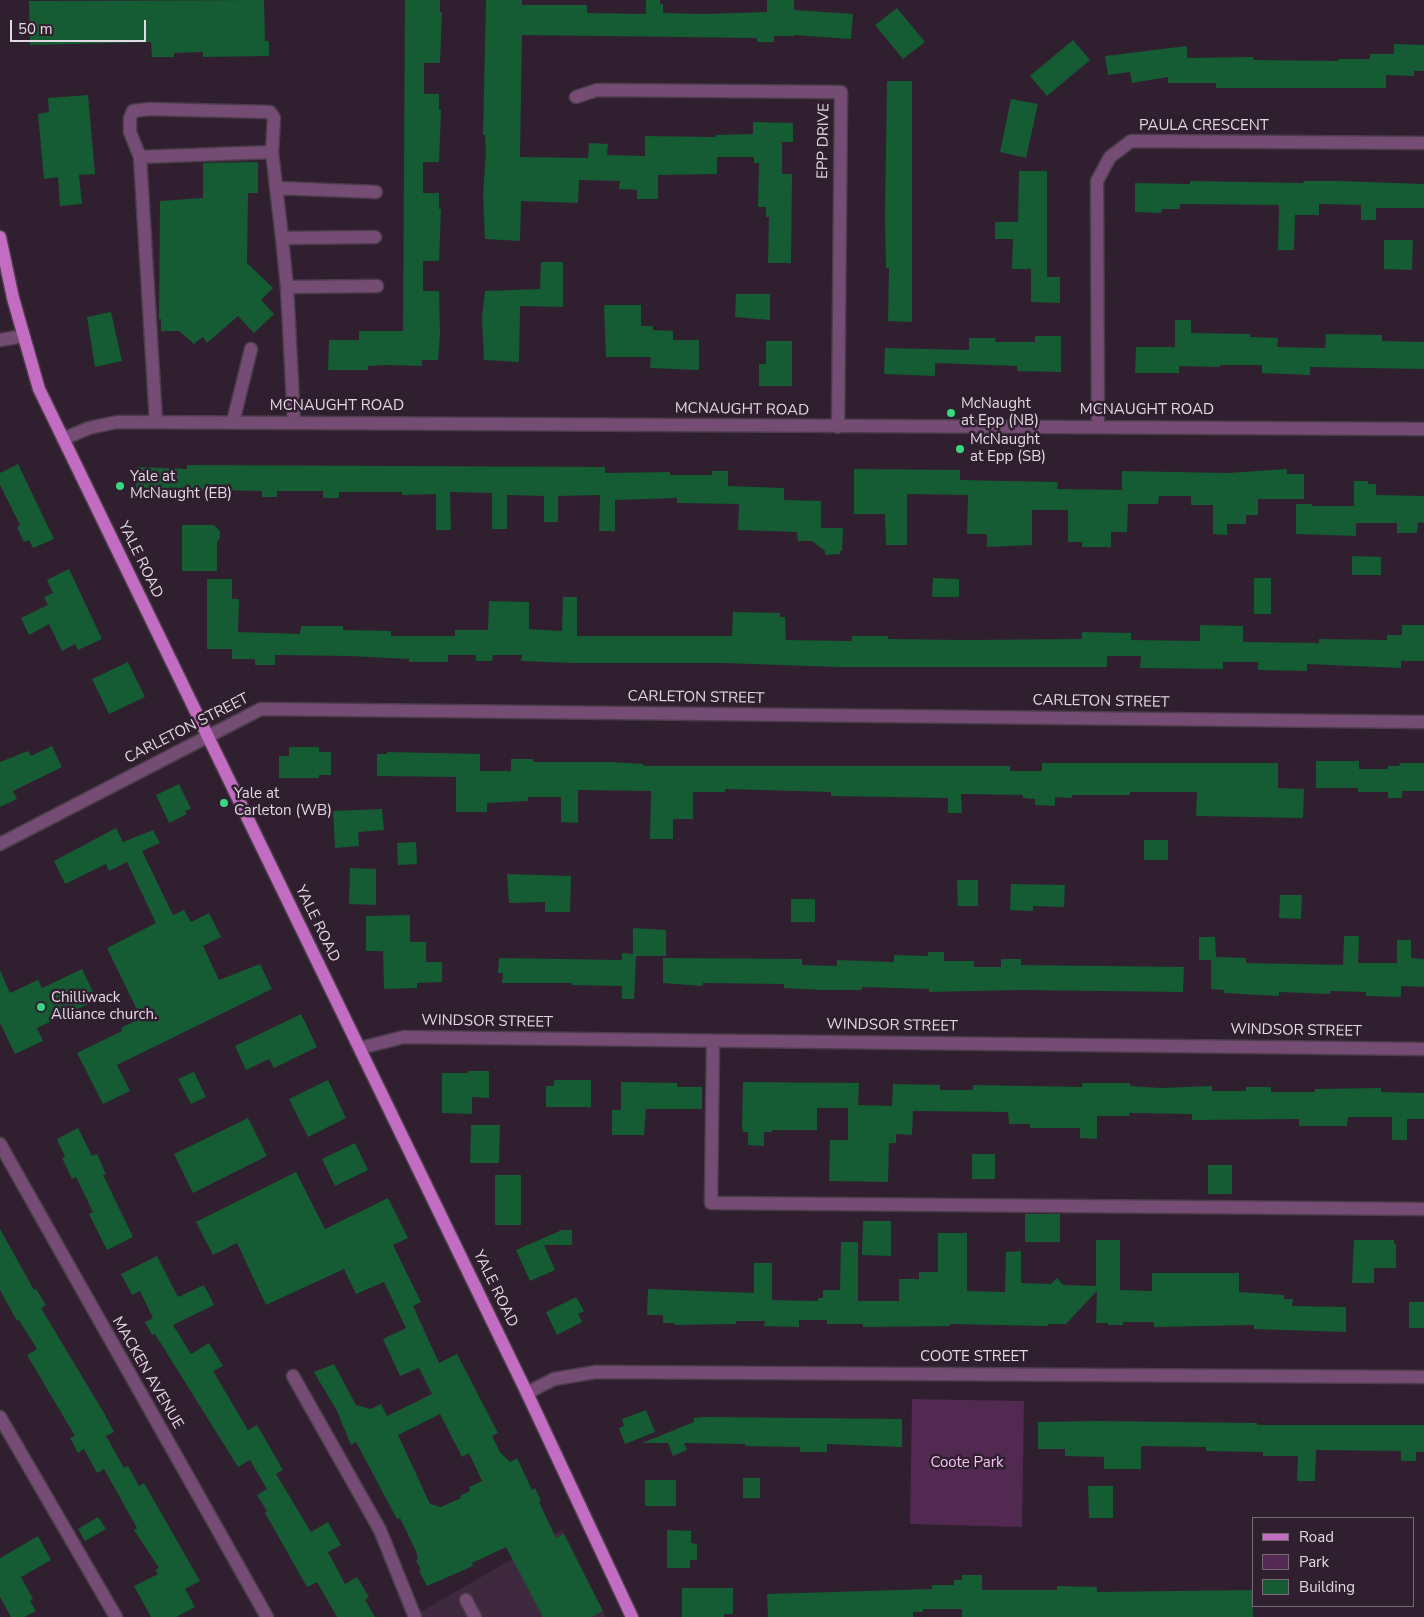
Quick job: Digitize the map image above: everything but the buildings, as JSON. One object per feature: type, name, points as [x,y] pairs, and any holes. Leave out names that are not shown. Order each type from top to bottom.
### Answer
[{"type":"main road","name":"YALE ROAD","points":[[0,237],[22,336],[39,389],[527,1393],[632,1617]]},
{"type":"street","name":"EPP DRIVE","points":[[576,96],[597,90],[841,92],[838,427]]},
{"type":"street","points":[[156,422],[140,157],[130,132],[130,118],[133,111],[150,109],[270,112],[274,118],[272,152],[287,287],[294,422]]},
{"type":"street","name":"PAULA CRESCENT","points":[[1098,425],[1097,180],[1110,157],[1131,142],[1424,144]]},
{"type":"street","points":[[140,157],[272,152]]},
{"type":"street","points":[[277,188],[376,192]]},
{"type":"street","points":[[282,238],[375,237]]},
{"type":"street","points":[[287,287],[377,286]]},
{"type":"street","points":[[0,340],[22,336]]},
{"type":"street","points":[[233,422],[251,349]]},
{"type":"street","name":"MCNAUGHT ROAD","points":[[63,439],[89,428],[118,422],[838,427],[1098,425],[1424,429]]},
{"type":"street","name":"CARLETON STREET","points":[[0,844],[207,736],[261,710],[1424,722]]},
{"type":"street","name":"WINDSOR STREET","points":[[360,1048],[404,1037],[1424,1049]]},
{"type":"street","points":[[713,1041],[711,1203],[1424,1209]]},
{"type":"street","name":"MACKEN AVENUE","points":[[0,1144],[267,1617]]},
{"type":"street","name":"COOTE STREET","points":[[527,1393],[554,1380],[596,1372],[1424,1377]]},
{"type":"street","points":[[293,1376],[380,1530],[415,1617]]},
{"type":"street","points":[[0,1417],[116,1617]]},
{"type":"street","points":[[466,1600],[475,1617]]},
{"type":"shaded area","points":[[562,1530],[606,1617],[412,1617]]},
{"type":"green space","name":"Coote Park","points":[[912,1399],[1024,1401],[1022,1527],[910,1524]]},
{"type":"place","name":"McNaught at Epp (NB)","points":[[951,413]]},
{"type":"place","name":"McNaught at Epp (SB)","points":[[960,449]]},
{"type":"place","name":"Yale at McNaught (EB)","points":[[120,486]]},
{"type":"place","name":"Yale at Carleton (WB)","points":[[224,803]]},
{"type":"place","name":"Chilliwack Alliance church.","points":[[41,1007]]}]
